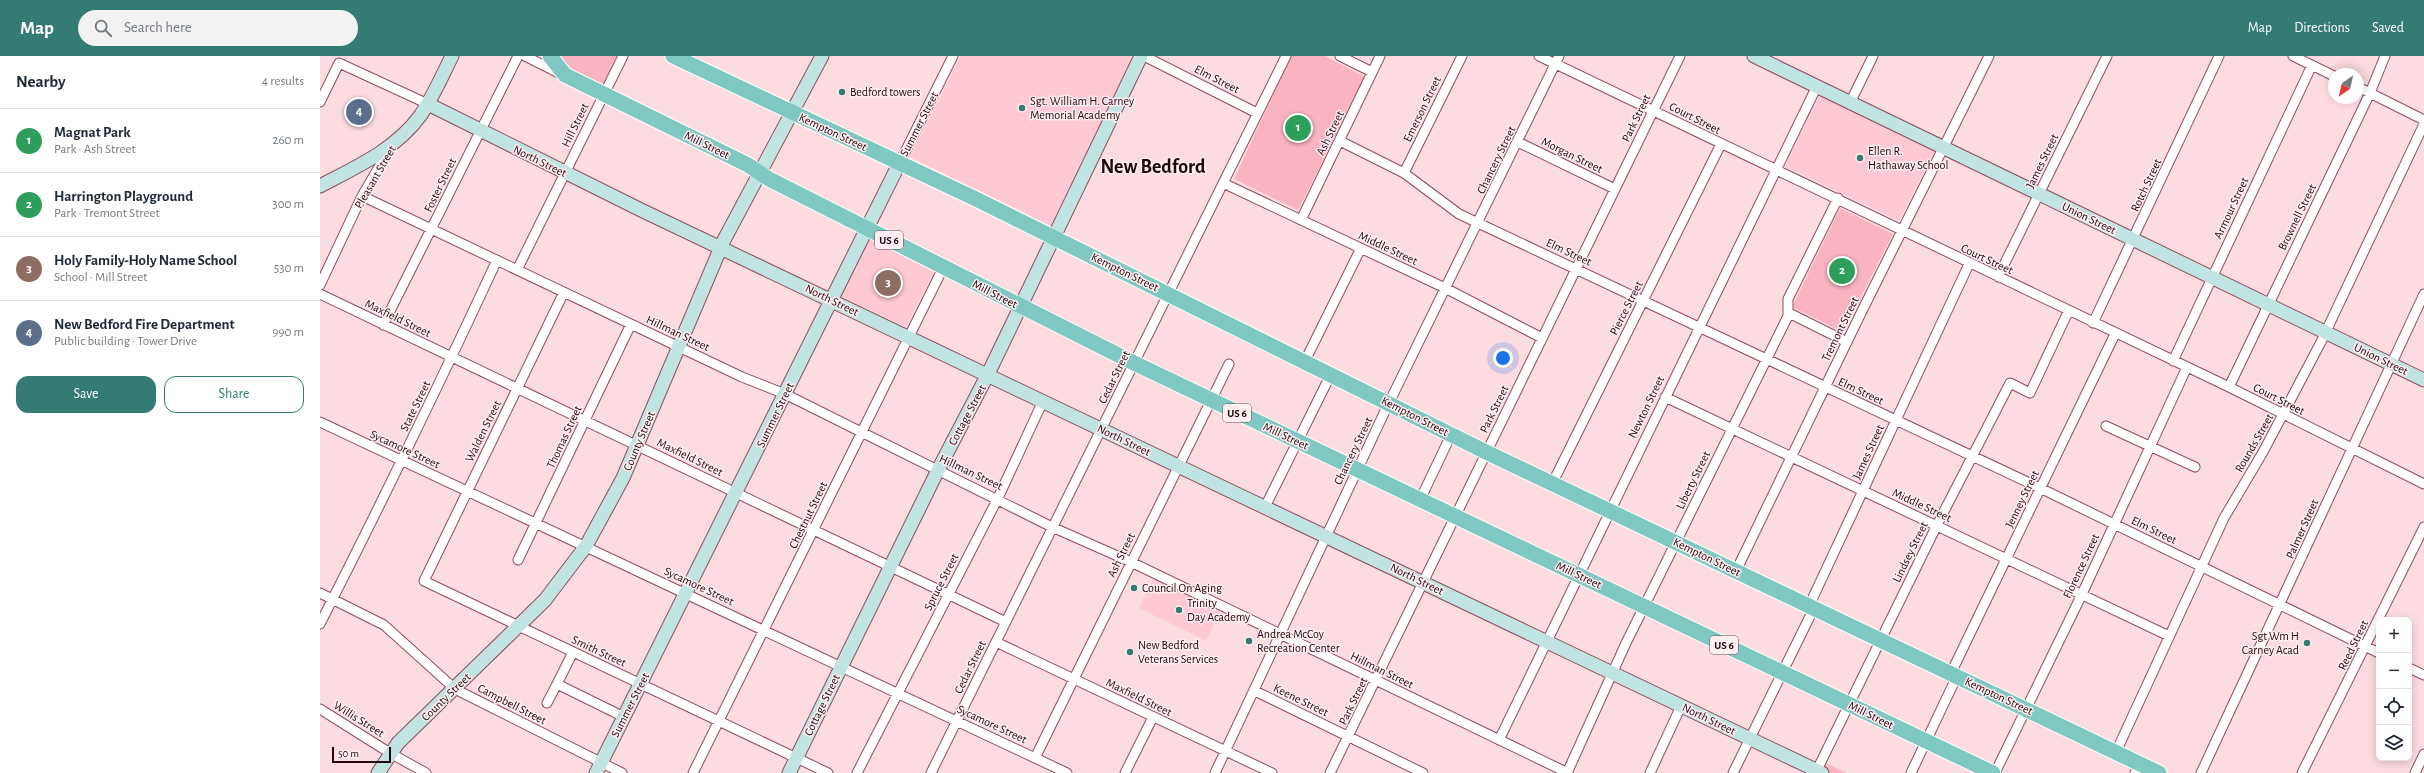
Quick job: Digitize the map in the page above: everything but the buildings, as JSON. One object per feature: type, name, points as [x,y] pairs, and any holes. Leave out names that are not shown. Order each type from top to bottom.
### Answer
[{"type":"main road","name":"Pleasant Street","points":[[393,143],[409,129],[428,104],[452,56]]},
{"type":"main road","name":"Mill Street","points":[[550,56],[565,75],[743,163],[759,173],[866,229],[1020,307],[1357,470],[1994,773]]},
{"type":"main road","name":"Kempton Street","points":[[673,56],[900,162],[1552,484],[2116,752],[2138,768],[2159,773]]},
{"type":"main road","name":"County Street","points":[[378,773],[390,753],[553,591],[586,546],[615,494],[722,247],[759,173],[822,56]]},
{"type":"main road","name":"Cottage Street","points":[[789,773],[892,567],[938,470],[988,374],[1143,56]]},
{"type":"main road","name":"Union Street","points":[[1756,56],[2424,380]]},
{"type":"main road","name":"North Street","points":[[428,104],[565,173],[1820,772]]},
{"type":"main road","points":[[320,186],[368,160],[393,143]]},
{"type":"main road","name":"Summer Street","points":[[599,767],[687,594],[831,299],[900,162]]},
{"type":"street","name":"Foster Street","points":[[383,325],[432,229],[479,131],[518,56]]},
{"type":"street","points":[[525,56],[565,75]]},
{"type":"street","name":"Hill Street","points":[[517,270],[623,56]]},
{"type":"street","name":"Summer Street","points":[[900,162],[953,56]]},
{"type":"street","name":"Elm Street","points":[[1143,56],[1257,113]]},
{"type":"street","name":"Cedar Street","points":[[931,773],[1286,56]]},
{"type":"street","points":[[1340,56],[1372,72]]},
{"type":"street","name":"Ash Street","points":[[1301,220],[1380,56]]},
{"type":"street","name":"Emerson Street","points":[[1404,173],[1462,56]]},
{"type":"street","name":"Court Street","points":[[1539,56],[1557,60],[1721,144],[1838,198],[1902,232],[2068,312],[2187,367],[2424,484]]},
{"type":"street","name":"Park Street","points":[[1330,773],[1680,56]]},
{"type":"street","points":[[1850,102],[1873,56]]},
{"type":"street","name":"Tremont Street","points":[[1736,571],[1847,342],[1989,56]]},
{"type":"street","name":"James Street","points":[[1998,277],[2107,56]]},
{"type":"street","name":"Rotch Street","points":[[2093,323],[2219,56]]},
{"type":"street","points":[[2293,56],[2328,73]]},
{"type":"street","name":"Brownell Street","points":[[2228,387],[2370,93],[2386,56]]},
{"type":"street","name":"Chancery Street","points":[[1215,773],[1255,691],[1325,536],[1557,60]]},
{"type":"street","points":[[320,102],[339,63],[428,104]]},
{"type":"street","name":"Armour Street","points":[[2173,361],[2312,65]]},
{"type":"street","name":"Newton Street","points":[[1499,740],[1775,169],[1817,86]]},
{"type":"street","points":[[2364,90],[2424,120]]},
{"type":"street","name":"Rounds Street","points":[[2116,752],[2224,518],[2283,415],[2326,332],[2424,124]]},
{"type":"street","name":"Elm Street","points":[[1340,141],[1404,173],[1447,208],[1973,456],[2376,652]]},
{"type":"street","name":"Morgan Street","points":[[1518,142],[1615,189]]},
{"type":"street","name":"Pleasant Street","points":[[320,285],[362,196],[393,143]]},
{"type":"street","name":"Pierce Street","points":[[1552,484],[1721,144]]},
{"type":"street","name":"Middle Street","points":[[1223,182],[1446,288],[1542,338]]},
{"type":"street","name":"Hillman Street","points":[[362,196],[679,347],[785,394],[862,434],[998,498],[1052,527],[1131,562],[1567,773]]},
{"type":"street","name":"Liberty Street","points":[[1567,773],[1612,673],[1675,542],[1789,313],[1788,299],[1838,198]]},
{"type":"street","points":[[1305,361],[1361,248]]},
{"type":"street","name":"State Street","points":[[320,624],[402,461],[497,260]]},
{"type":"street","name":"James Street","points":[[1734,773],[1782,672],[1863,491],[1969,264]]},
{"type":"street","name":"Chestnut Street","points":[[693,773],[943,268]]},
{"type":"street","name":"Walden Street","points":[[424,581],[564,292]]},
{"type":"street","name":"Maxfield Street","points":[[320,294],[1006,622]]},
{"type":"street","name":"Palmer Street","points":[[2201,773],[2280,605],[2350,448],[2424,294]]},
{"type":"street","name":"Lindsey Street","points":[[1820,772],[1849,704],[1880,640],[1936,526],[2010,383],[2030,393],[2068,312]]},
{"type":"street","points":[[1789,313],[1847,342]]},
{"type":"street","name":"Thomas Street","points":[[518,560],[631,324]]},
{"type":"street","name":"Jenney Street","points":[[1912,773],[2006,559],[2115,334]]},
{"type":"street","name":"Ash Street","points":[[1035,758],[1229,364]]},
{"type":"street","name":"Florence Street","points":[[1994,773],[2082,594],[2187,367]]},
{"type":"street","points":[[1265,507],[1331,374]]},
{"type":"street","name":"Middle Street","points":[[1665,397],[2169,636]]},
{"type":"street","name":"Spruce Street","points":[[857,773],[998,498],[1043,401]]},
{"type":"street","name":"Sycamore Street","points":[[320,422],[765,629],[841,668],[898,693],[1067,773]]},
{"type":"street","points":[[2106,426],[2195,467]]},
{"type":"street","points":[[1420,500],[1451,435]]},
{"type":"street","name":"Reed Street","points":[[2302,773],[2366,647],[2424,527]]},
{"type":"street","name":"Smith Street","points":[[424,581],[518,627],[720,720],[828,773]]},
{"type":"street","name":"Campbell Street","points":[[320,593],[384,625],[455,689],[599,767],[622,773]]},
{"type":"street","name":"Maxfield Street","points":[[996,642],[1272,773]]},
{"type":"street","points":[[547,703],[572,652]]},
{"type":"street","points":[[2412,669],[2424,675]]},
{"type":"street","points":[[557,684],[624,717]]},
{"type":"street","name":"Keene Street","points":[[1255,691],[1423,773]]},
{"type":"street","points":[[1650,773],[1681,706]]},
{"type":"street","name":"Willis Street","points":[[320,709],[390,753],[426,773]]},
{"type":"street","points":[[1125,773],[1153,717]]},
{"type":"street","points":[[2415,773],[2424,754]]},
{"type":"shaded area","points":[[560,56],[617,56],[603,84],[597,84],[579,75]]},
{"type":"shaded area","name":"Sgt. William H. Carney Memorial Academy","points":[[961,56],[1129,56],[1133,58],[1051,226],[910,157]]},
{"type":"shaded area","points":[[1291,56],[1324,56],[1365,77],[1298,210],[1234,179]]},
{"type":"shaded area","name":"Ellen R. Hathaway School","points":[[1820,95],[1935,151],[1899,221],[1785,166]]},
{"type":"shaded area","points":[[1840,208],[1893,234],[1843,332],[1792,307]]},
{"type":"shaded area","points":[[870,238],[935,270],[906,327],[841,296]]},
{"type":"shaded area","name":"Trinity Day Academy","points":[[1153,579],[1220,612],[1206,641],[1139,608]]},
{"type":"shaded area","points":[[1819,760],[1847,773],[1812,773]]},
{"type":"place","name":"Bedford towers","points":[[842,92]]},
{"type":"place","name":"Sgt. William H. Carney Memorial Academy","points":[[1022,108]]},
{"type":"place","name":"New Bedford Fire Department","points":[[359,112]]},
{"type":"place","name":"Magnat Park","points":[[1298,128]]},
{"type":"place","name":"Ellen R. Hathaway School","points":[[1860,158]]},
{"type":"place","name":"Harrington Playground","points":[[1842,271]]},
{"type":"place","name":"Holy Family-Holy Name School","points":[[888,283]]},
{"type":"place","name":"Council On Aging","points":[[1134,588]]},
{"type":"place","name":"Trinity Day Academy","points":[[1179,610]]},
{"type":"place","name":"Andrea McCoy Recreation Center","points":[[1249,641]]},
{"type":"place","name":"Sgt Wm H Carney Acad","points":[[2307,643]]},
{"type":"place","name":"New Bedford Veterans Services","points":[[1130,652]]},
{"type":"district","name":"New Bedford","points":[[1153,166]]}]
